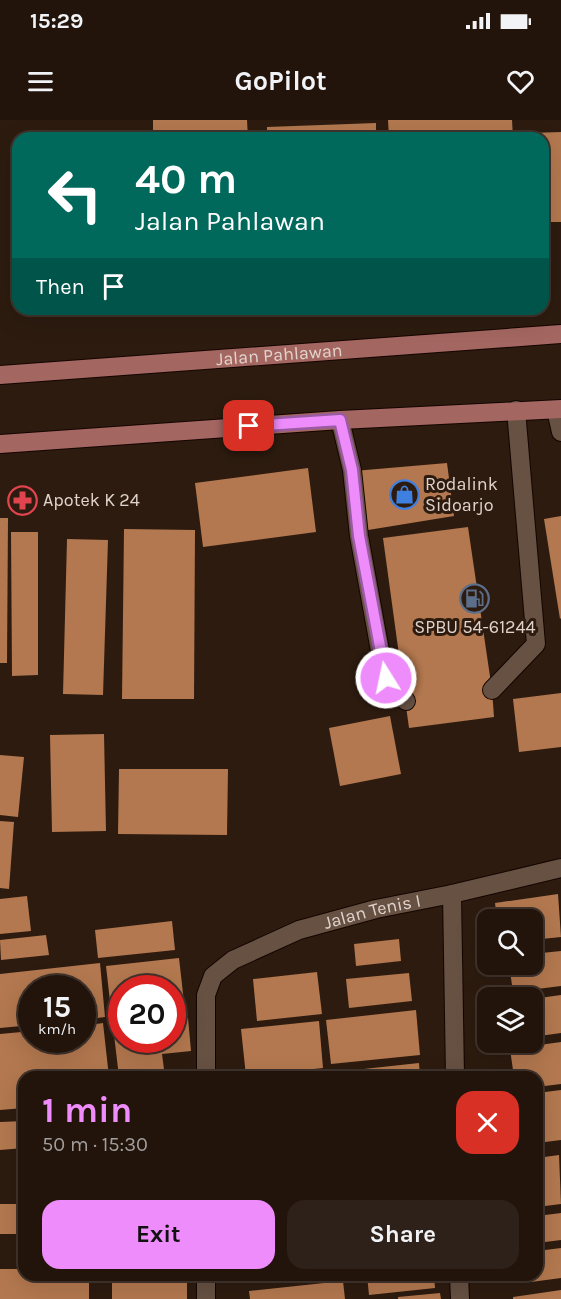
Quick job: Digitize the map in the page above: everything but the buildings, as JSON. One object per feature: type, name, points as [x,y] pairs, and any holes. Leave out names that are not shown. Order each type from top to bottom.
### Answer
[{"type":"main road","name":"Jalan Pahlawan","points":[[0,375],[561,334]]},
{"type":"main road","points":[[0,444],[340,420],[558,409]]},
{"type":"street","points":[[558,409],[561,432]]},
{"type":"street","points":[[492,690],[536,644],[516,410]]},
{"type":"street","points":[[340,420],[352,470],[359,536],[386,678],[406,701]]},
{"type":"street","name":"Jalan Tenis I","points":[[206,1071],[206,995],[213,976],[233,960],[299,930],[376,909],[561,868]]},
{"type":"street","points":[[452,894],[455,1071]]},
{"type":"street","points":[[206,1281],[206,1299]]},
{"type":"street","points":[[459,1281],[460,1299]]},
{"type":"place","name":"Rodalink Sidoarjo","points":[[404,494]]},
{"type":"place","name":"Apotek K 24","points":[[22,500]]},
{"type":"place","name":"SPBU 54-61244","points":[[475,598]]},
{"type":"route","points":[[249,426],[340,420],[352,470],[359,536],[386,678]]}]
